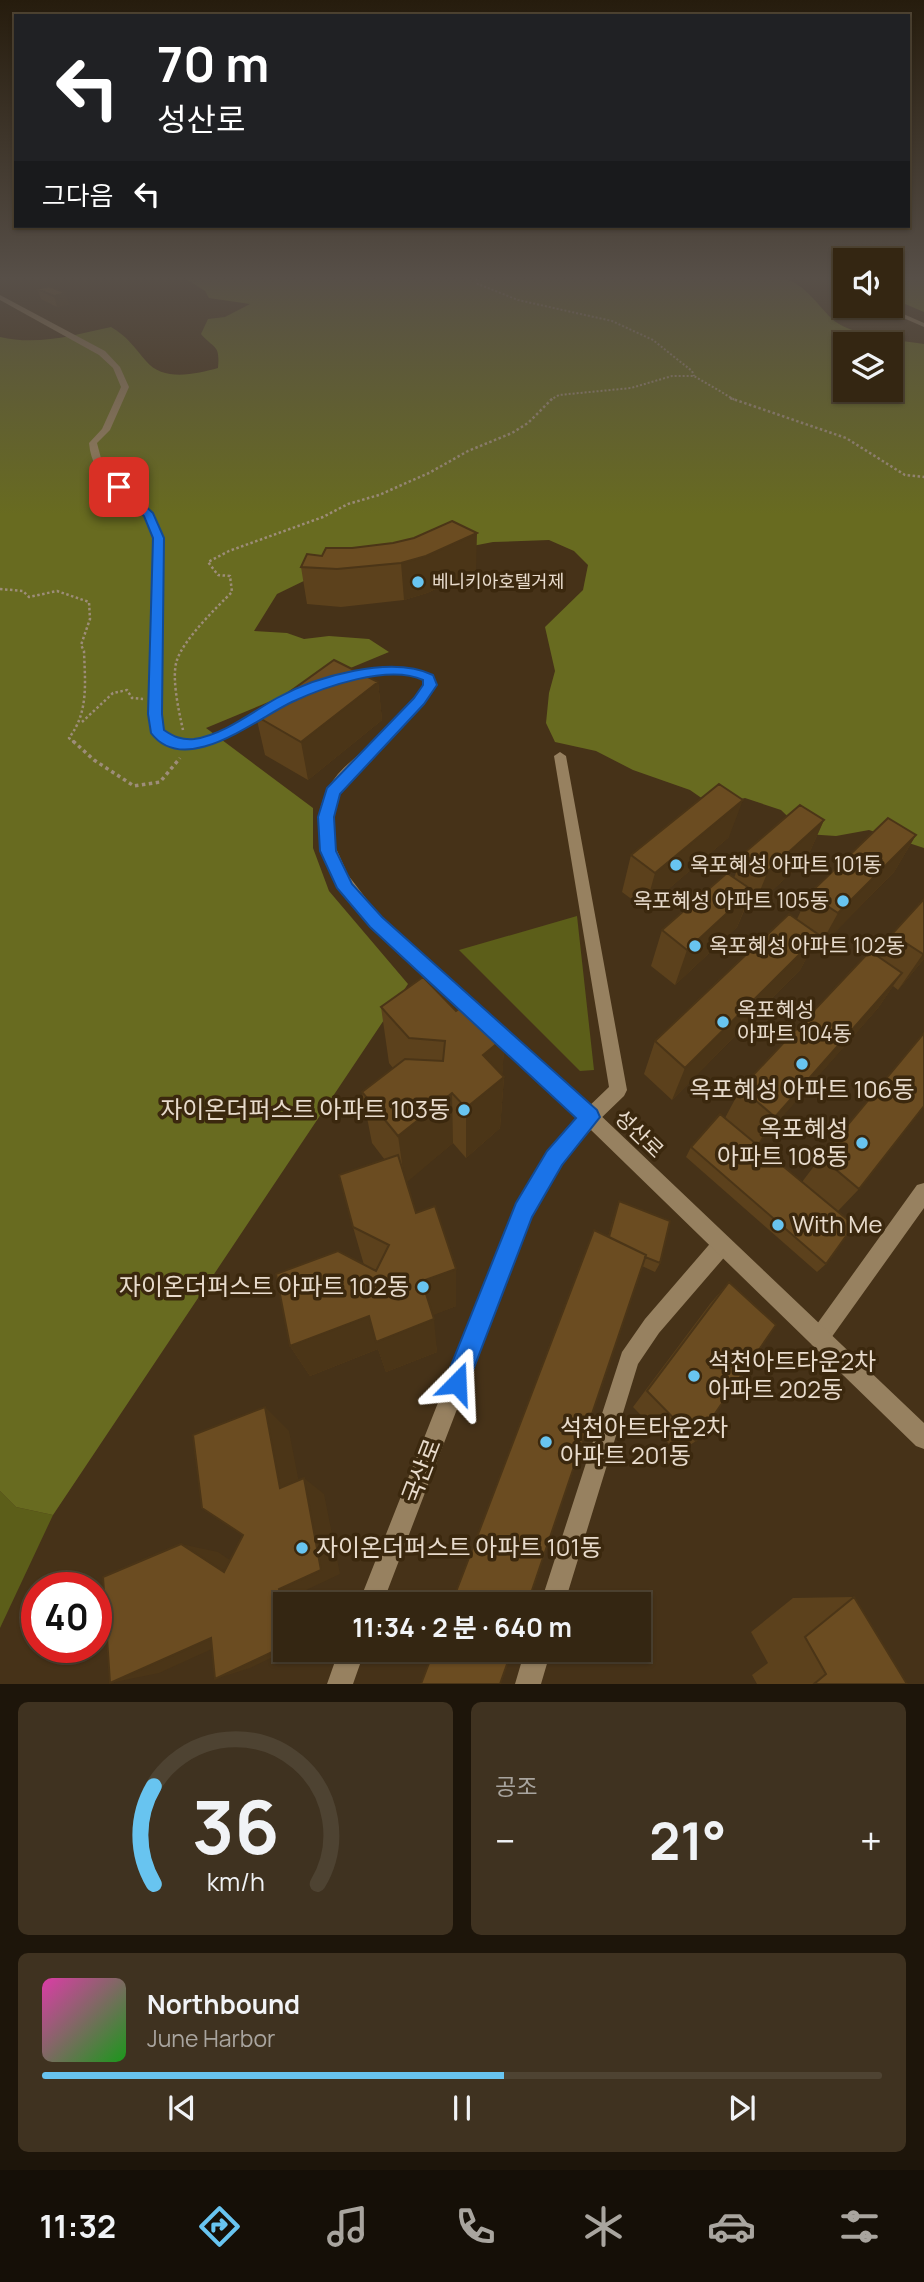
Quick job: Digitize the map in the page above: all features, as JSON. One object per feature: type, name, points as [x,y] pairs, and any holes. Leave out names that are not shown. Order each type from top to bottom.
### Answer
[{"type":"street","points":[[107,358],[120,373],[125,387],[106,430],[93,443],[93,454],[99,471],[149,515],[158,538],[155,714],[158,733],[172,743],[196,744],[224,734],[286,699]]},
{"type":"street","name":"성산로","points":[[331,681],[370,672],[396,670],[420,674],[429,678],[430,685],[398,724],[333,792],[326,817],[328,851],[346,888],[376,922],[590,1117],[721,1246],[924,1438]]},
{"type":"street","name":"국산로","points":[[375,1592],[524,1210],[554,1158],[618,1090],[560,756]]},
{"type":"street","points":[[819,1338],[924,1192]]},
{"type":"street","points":[[556,1592],[629,1359],[652,1326],[721,1246]]},
{"type":"street","points":[[340,1684],[348,1662]]},
{"type":"street","points":[[528,1684],[534,1662]]},
{"type":"path","points":[[675,358],[685,369],[692,371],[694,376],[727,397],[846,439],[905,475],[924,477]]},
{"type":"path","points":[[156,695],[138,700],[127,690],[113,694],[80,723],[69,738],[94,760],[134,786],[160,782],[180,759],[186,743],[177,702],[177,660],[204,620],[232,592],[230,576],[218,575],[208,562],[229,551],[323,517],[348,504],[379,495],[429,473],[468,451],[512,433],[528,423],[551,399],[559,395],[631,388],[672,376],[694,376]]},
{"type":"path","points":[[0,589],[23,591],[29,597],[57,591],[89,602],[90,619],[81,645],[85,651],[84,705],[80,723]]},
{"type":"shaded area","points":[[0,358],[143,358],[161,372],[180,375],[218,368],[218,358],[833,358],[833,402],[903,402],[903,358],[924,358],[924,848],[869,830],[836,836],[806,834],[781,810],[745,798],[713,806],[690,790],[633,770],[596,751],[555,742],[546,723],[549,693],[555,671],[545,627],[583,590],[588,565],[574,551],[549,540],[493,542],[312,577],[277,594],[254,631],[287,633],[304,639],[329,636],[369,639],[389,652],[206,728],[313,808],[313,848],[329,891],[408,984],[53,1515],[16,1507],[0,1491]]},
{"type":"shaded area","points":[[577,916],[594,1070],[580,1071],[459,950]]},
{"type":"shaded area","points":[[0,1491],[16,1507],[53,1515],[26,1572],[21,1572],[21,1583],[0,1628]]},
{"type":"building","points":[[452,521],[477,533],[426,556],[401,563],[337,569],[301,567],[307,554],[322,556],[326,548],[393,543],[414,538]]},
{"type":"building","points":[[334,660],[378,682],[301,742],[256,716]]},
{"type":"building","points":[[719,784],[743,800],[655,873],[631,855]]},
{"type":"building","points":[[800,805],[824,820],[768,871],[743,854]]},
{"type":"building","points":[[888,818],[916,835],[838,913],[809,894]]},
{"type":"building","points":[[727,873],[752,890],[687,950],[662,930]]},
{"type":"building","points":[[924,899],[924,953],[923,954],[892,934]]},
{"type":"building","points":[[789,914],[819,935],[685,1068],[655,1041]]},
{"type":"building","name":"옥포혜성 아파트 106동","points":[[870,951],[902,973],[775,1117],[741,1088]]},
{"type":"building","points":[[423,977],[456,1011],[469,1002],[505,1037],[483,1055],[504,1077],[466,1108],[452,1093],[398,1136],[362,1092],[405,1059],[443,1061],[445,1041],[409,1038],[381,1007]]},
{"type":"building","name":"옥포혜성 아파트 108동","points":[[924,1033],[924,1106],[859,1189],[821,1157]]},
{"type":"building","points":[[720,1114],[854,1225],[826,1264],[691,1147]]},
{"type":"building","points":[[398,1155],[416,1213],[435,1206],[456,1269],[422,1281],[434,1319],[376,1342],[369,1316],[290,1346],[276,1274],[338,1251],[376,1271],[389,1245],[353,1227],[339,1175]]},
{"type":"building","points":[[619,1201],[670,1221],[660,1263],[609,1237]]},
{"type":"building","name":"석천아트타운2차 아파트 201동","points":[[594,1230],[646,1255],[531,1592],[456,1592]]},
{"type":"building","name":"석천아트타운2차 아파트 202동","points":[[729,1282],[776,1325],[696,1441],[647,1391]]},
{"type":"building","points":[[265,1407],[280,1488],[304,1478],[321,1570],[279,1589],[280,1592],[273,1592],[273,1652],[215,1679],[211,1638],[110,1683],[112,1573],[181,1544],[224,1572],[243,1535],[202,1508],[193,1435]]},
{"type":"building","points":[[854,1597],[907,1684],[814,1684],[826,1674],[805,1637]]},
{"type":"building","points":[[429,1662],[508,1662],[500,1684],[421,1684]]},
{"type":"place","name":"베니키아호텔거제","points":[[418,582]]},
{"type":"place","name":"옥포혜성 아파트 101동","points":[[676,865]]},
{"type":"place","name":"옥포혜성 아파트 105동","points":[[843,901]]},
{"type":"place","name":"옥포혜성 아파트 102동","points":[[695,946]]},
{"type":"place","name":"옥포혜성 아파트 104동","points":[[723,1022]]},
{"type":"place","name":"옥포혜성 아파트 106동","points":[[802,1064]]},
{"type":"place","name":"자이온더퍼스트 아파트 103동","points":[[464,1110]]},
{"type":"place","name":"옥포혜성 아파트 108동","points":[[862,1143]]},
{"type":"place","name":"With Me","points":[[778,1225]]},
{"type":"place","name":"자이온더퍼스트 아파트 102동","points":[[423,1287]]},
{"type":"place","name":"석천아트타운2차 아파트 202동","points":[[694,1376]]},
{"type":"place","name":"석천아트타운2차 아파트 201동","points":[[546,1442]]},
{"type":"place","name":"자이온더퍼스트 아파트 101동","points":[[302,1548]]},
{"type":"route","points":[[119,487],[149,515],[158,538],[155,714],[158,733],[172,743],[196,744],[224,734],[286,699],[344,677],[396,670],[429,678],[430,685],[419,701],[333,792],[326,817],[328,851],[346,888],[376,922],[590,1117],[554,1158],[524,1210],[457,1383]]}]
